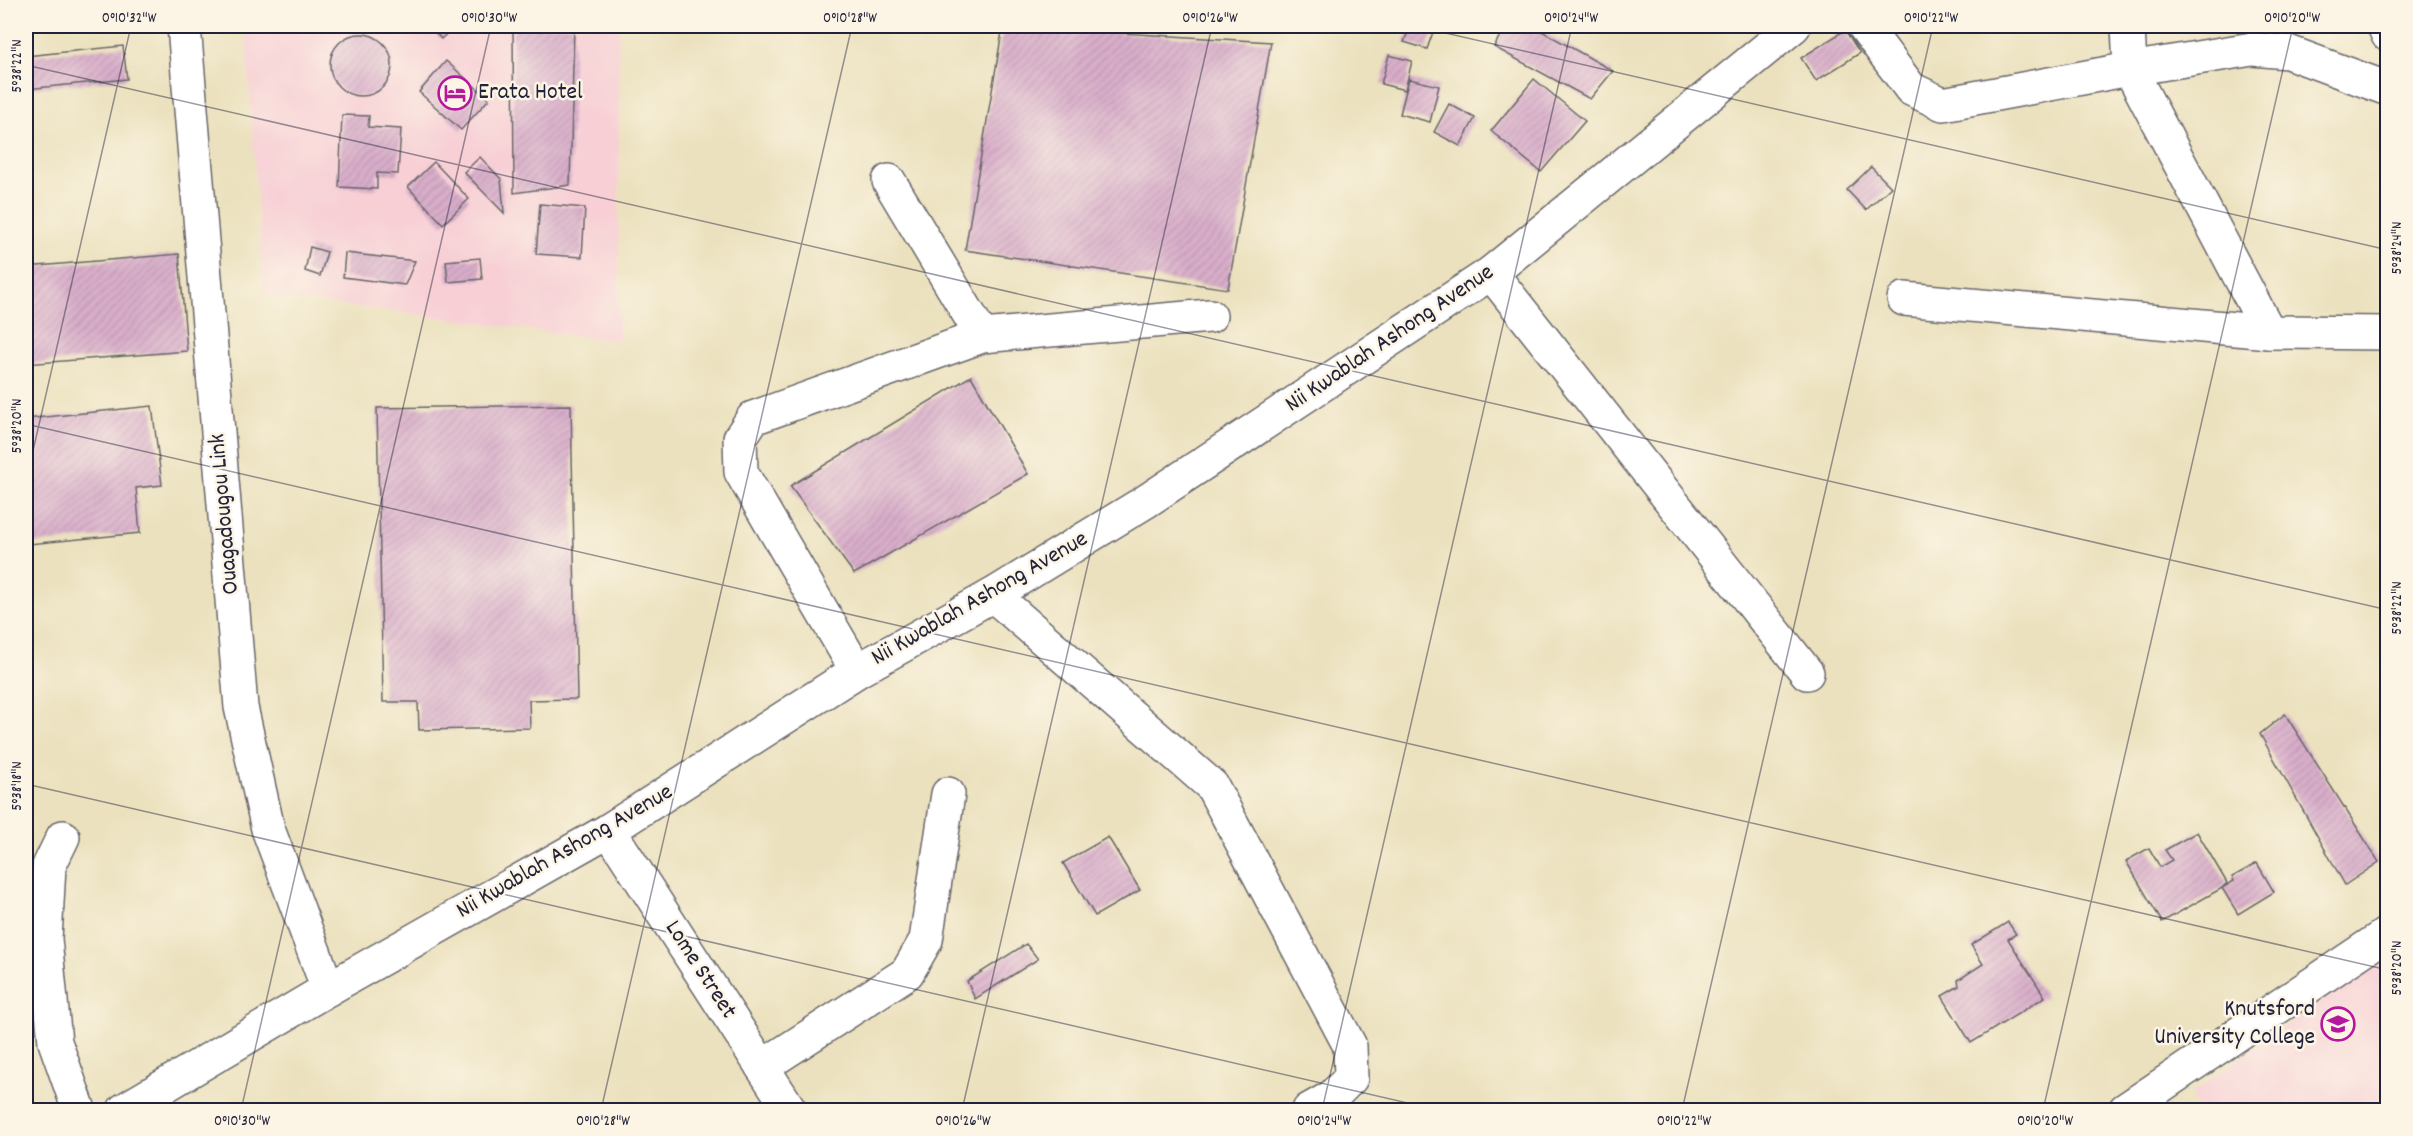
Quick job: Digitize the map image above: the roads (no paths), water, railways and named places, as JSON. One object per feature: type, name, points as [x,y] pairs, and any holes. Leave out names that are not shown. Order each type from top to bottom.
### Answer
[{"type":"street","name":"Ouagadougou Link","points":[[184,26],[241,707],[268,830],[328,988]]},
{"type":"street","name":"Nii Kwablah Ashong Avenue","points":[[124,1110],[328,988],[609,831],[857,671],[993,595],[1145,502],[1491,273],[1794,26]]},
{"type":"street","points":[[1864,26],[1911,89],[1943,104],[2252,49],[2288,52],[2388,89]]},
{"type":"street","points":[[2128,26],[2130,69],[2269,332]]},
{"type":"street","points":[[2384,26],[2388,35]]},
{"type":"street","points":[[888,181],[982,336]]},
{"type":"street","points":[[1491,273],[1807,673]]},
{"type":"street","points":[[1904,298],[2269,332],[2388,333]]},
{"type":"street","points":[[857,671],[741,472],[740,438],[753,418],[982,336],[1210,316]]},
{"type":"street","points":[[993,595],[1212,786],[1350,1046],[1351,1078],[1332,1096],[1310,1110]]},
{"type":"street","points":[[762,1067],[907,973],[926,940],[948,794]]},
{"type":"street","name":"Lome Street","points":[[609,831],[790,1110]]},
{"type":"street","points":[[63,837],[49,866],[45,939],[55,1042],[79,1110]]},
{"type":"street","points":[[2126,1110],[2388,933]]},
{"type":"place","name":"Erata Hotel","points":[[455,93]]},
{"type":"place","name":"Knutsford University College","points":[[2338,1024]]}]
